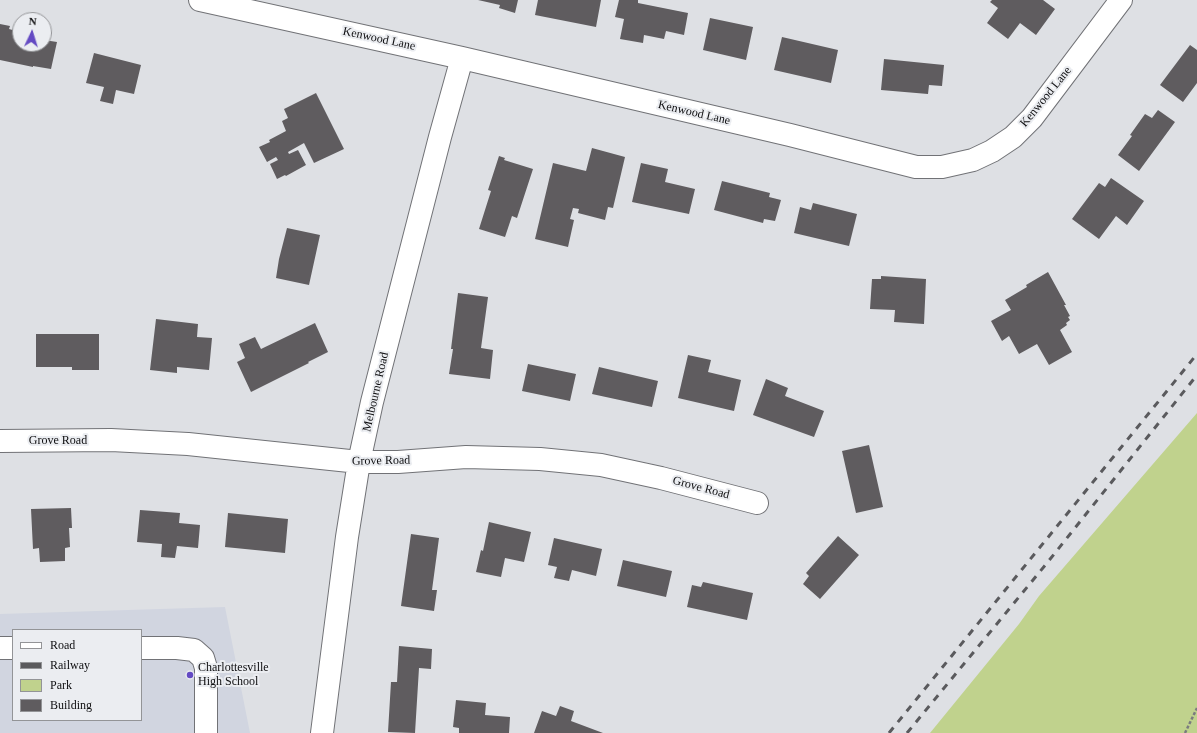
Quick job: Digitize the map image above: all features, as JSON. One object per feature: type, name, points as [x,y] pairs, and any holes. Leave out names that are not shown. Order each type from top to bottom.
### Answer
[{"type":"street","name":"Kenwood Lane","points":[[200,0],[462,58],[790,135],[916,167],[942,166],[973,160],[992,151],[1013,137],[1032,118],[1121,0]]},
{"type":"street","name":"Melbourne Road","points":[[322,733],[347,537],[372,402],[440,137],[462,58]]},
{"type":"street","name":"Grove Road","points":[[0,441],[111,440],[188,444],[360,462],[398,462],[466,457],[540,458],[601,465],[661,478],[757,503]]},
{"type":"street","points":[[0,648],[12,648]]},
{"type":"street","points":[[142,648],[176,648],[194,650],[203,658],[206,668],[206,733]]},
{"type":"path","points":[[1185,733],[1197,708]]},
{"type":"shaded area","name":"Charlottesville High School","points":[[225,607],[250,733],[0,733],[0,614]]},
{"type":"green space","points":[[1197,413],[1197,733],[930,733],[1019,624],[1039,596]]},
{"type":"building","points":[[478,0],[518,0],[515,13],[499,8],[500,5]]},
{"type":"building","points":[[538,0],[601,0],[596,27],[535,15]]},
{"type":"building","points":[[619,0],[638,0],[638,3],[688,13],[684,35],[666,31],[664,39],[644,35],[643,43],[620,39],[624,19],[615,17]]},
{"type":"building","points":[[992,0],[1043,0],[1055,9],[1036,35],[1020,23],[1008,39],[987,23],[998,8],[990,2]]},
{"type":"building","points":[[710,18],[753,27],[746,60],[703,50]]},
{"type":"building","points":[[0,24],[10,26],[9,29],[12,30],[12,52],[52,52],[52,41],[57,42],[51,69],[0,60]]},
{"type":"building","points":[[782,37],[838,50],[831,83],[774,70]]},
{"type":"building","points":[[1190,45],[1197,50],[1197,83],[1183,102],[1160,85]]},
{"type":"building","points":[[94,53],[141,65],[134,94],[116,90],[113,104],[100,101],[104,87],[86,83]]},
{"type":"building","points":[[884,59],[944,65],[942,86],[929,85],[928,94],[881,90]]},
{"type":"building","points":[[316,93],[344,149],[314,163],[304,143],[288,152],[289,154],[298,150],[306,165],[286,176],[285,175],[277,179],[270,164],[278,160],[276,157],[267,162],[259,147],[270,142],[269,140],[286,131],[282,121],[288,118],[284,109]]},
{"type":"building","points":[[1158,110],[1175,122],[1139,171],[1118,155],[1132,136],[1130,135],[1145,114],[1152,118]]},
{"type":"building","points":[[592,148],[625,157],[613,208],[608,207],[605,220],[578,213],[579,209],[573,208],[570,219],[574,220],[568,247],[535,239],[553,163],[586,171]]},
{"type":"building","points":[[499,156],[505,158],[504,160],[533,169],[517,218],[512,216],[505,237],[479,229],[491,191],[488,190]]},
{"type":"building","points":[[641,163],[668,169],[665,182],[695,189],[689,214],[632,202]]},
{"type":"building","points":[[1111,178],[1144,201],[1127,225],[1116,216],[1099,239],[1072,219],[1099,183],[1105,187]]},
{"type":"building","points":[[722,181],[770,193],[769,197],[781,200],[775,221],[764,219],[763,223],[714,210]]},
{"type":"building","points":[[813,203],[857,214],[849,246],[794,233],[800,207],[811,210]]},
{"type":"building","points":[[287,228],[320,235],[309,285],[276,278]]},
{"type":"building","points":[[1048,272],[1066,305],[1064,305],[1070,316],[1068,317],[1070,320],[1066,323],[1067,325],[1060,330],[1072,352],[1049,365],[1037,344],[1019,354],[1009,336],[1002,341],[991,321],[1011,310],[1005,300]]},
{"type":"building","points":[[881,276],[926,279],[924,324],[894,322],[895,310],[870,309],[872,279],[881,279]]},
{"type":"building","points":[[458,293],[488,297],[481,348],[493,350],[490,379],[449,374],[453,349],[451,349]]},
{"type":"building","points":[[156,319],[198,324],[197,337],[212,338],[209,370],[177,367],[177,373],[150,370]]},
{"type":"building","points":[[315,323],[328,352],[251,392],[237,362],[245,358],[239,344],[255,337],[261,349]]},
{"type":"building","points":[[36,334],[99,334],[99,370],[72,370],[72,367],[36,367]]},
{"type":"building","points":[[688,355],[711,360],[708,372],[741,380],[734,411],[678,398]]},
{"type":"building","points":[[528,364],[576,374],[570,401],[522,391]]},
{"type":"building","points":[[599,367],[658,381],[652,407],[592,394]]},
{"type":"building","points":[[766,379],[788,388],[785,396],[824,411],[814,437],[753,415]]},
{"type":"building","points":[[869,445],[883,507],[856,513],[842,451]]},
{"type":"building","points":[[71,508],[72,528],[69,528],[70,547],[65,548],[65,561],[40,562],[39,548],[33,549],[31,509]]},
{"type":"building","points":[[140,510],[180,513],[179,523],[200,525],[198,548],[177,546],[175,558],[161,557],[162,544],[137,542]]},
{"type":"building","points":[[228,513],[288,519],[285,553],[225,547]]},
{"type":"building","points":[[489,522],[531,532],[524,562],[505,558],[501,577],[476,572],[481,550],[483,551]]},
{"type":"building","points":[[411,534],[439,538],[432,590],[437,590],[434,611],[401,606]]},
{"type":"building","points":[[838,536],[859,555],[820,599],[803,584],[809,576],[806,573]]},
{"type":"building","points":[[554,538],[602,549],[596,576],[572,570],[569,581],[554,578],[557,567],[548,565]]},
{"type":"building","points":[[623,560],[672,571],[666,597],[617,586]]},
{"type":"building","points":[[703,582],[753,593],[747,620],[687,607],[692,585],[701,587]]},
{"type":"building","points":[[399,646],[432,649],[431,669],[419,668],[415,733],[388,732],[391,682],[397,682]]},
{"type":"building","points":[[456,700],[486,703],[485,715],[510,717],[509,733],[459,733],[459,728],[453,727]]},
{"type":"building","points":[[560,706],[574,711],[571,721],[603,733],[534,733],[542,711],[556,716]]},
{"type":"railway","points":[[889,733],[1197,354]]},
{"type":"railway","points":[[907,733],[1047,563],[1197,375]]},
{"type":"place","name":"Charlottesville High School","points":[[190,675]]}]
